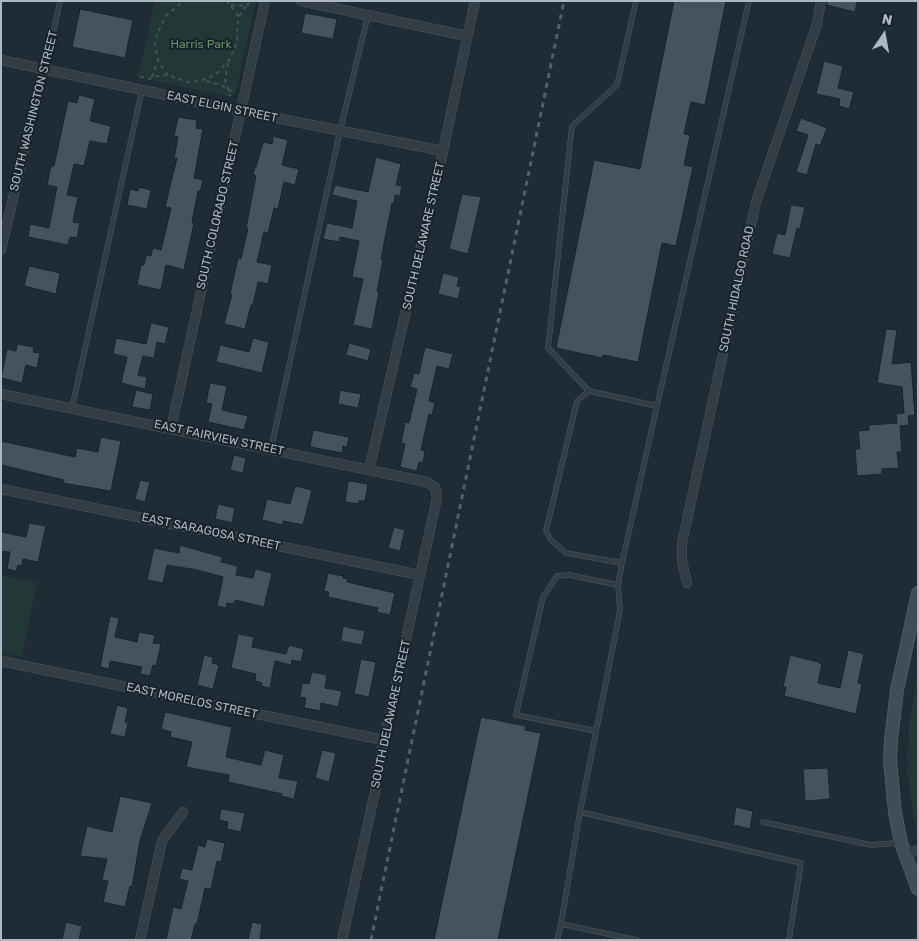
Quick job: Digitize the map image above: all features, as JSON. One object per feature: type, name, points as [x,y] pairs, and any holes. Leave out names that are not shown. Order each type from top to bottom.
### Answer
[{"type":"street","name":"SOUTH COLORADO STREET","points":[[170,428],[265,1]]},
{"type":"street","points":[[302,1],[467,36]]},
{"type":"street","name":"SOUTH DELAWARE STREET","points":[[369,470],[444,151],[475,1]]},
{"type":"street","name":"SOUTH HIDALGO ROAD","points":[[687,582],[682,560],[682,544],[756,202],[817,24],[821,1]]},
{"type":"street","name":"EAST ELGIN STREET","points":[[1,60],[241,111],[444,151]]},
{"type":"street","name":"SOUTH WASHINGTON STREET","points":[[1,250],[42,69]]},
{"type":"street","name":"EAST FAIRVIEW STREET","points":[[1,394],[427,482],[434,487]]},
{"type":"street","name":"SOUTH DELAWARE STREET","points":[[342,940],[437,498],[434,487]]},
{"type":"street","name":"EAST SARAGOSA STREET","points":[[1,489],[420,575]]},
{"type":"street","points":[[918,593],[896,690],[891,740],[892,788],[903,849],[918,889]]},
{"type":"street","name":"EAST MORELOS STREET","points":[[1,661],[384,740]]},
{"type":"street","points":[[140,940],[162,841],[183,812]]},
{"type":"street","points":[[903,849],[918,850]]},
{"type":"lane","name":"SOUTH WASHINGTON STREET","points":[[42,69],[49,52],[60,1]]},
{"type":"lane","points":[[636,1],[616,85],[572,126],[548,348],[589,391],[657,406]]},
{"type":"lane","points":[[557,940],[620,611],[618,585],[622,563],[749,1]]},
{"type":"lane","points":[[271,449],[340,131],[368,15]]},
{"type":"lane","points":[[72,408],[142,90]]},
{"type":"lane","points":[[589,391],[577,401],[546,531],[551,540],[566,552],[622,563]]},
{"type":"lane","points":[[596,731],[516,715],[543,597],[557,576],[569,575],[618,585]]},
{"type":"lane","points":[[580,812],[801,863],[789,940]]},
{"type":"lane","points":[[763,822],[871,845],[903,849]]},
{"type":"lane","points":[[561,924],[637,940]]},
{"type":"path","points":[[227,1],[238,16]]},
{"type":"path","points":[[230,96],[225,80],[229,61],[237,43],[238,16],[252,1]]},
{"type":"path","points":[[168,74],[158,59],[155,44],[160,25],[166,16],[181,2]]},
{"type":"path","points":[[231,6],[246,6]]},
{"type":"path","points":[[152,77],[158,59]]},
{"type":"path","points":[[140,77],[149,79],[168,74],[187,82],[204,80],[218,72],[229,61]]},
{"type":"path","points":[[204,80],[221,85],[234,93]]},
{"type":"green space","name":"Harris Park","points":[[155,1],[256,1],[234,95],[230,97],[138,77]]},
{"type":"green space","points":[[1,575],[37,583],[22,657],[1,653]]},
{"type":"green space","points":[[918,673],[918,830],[913,816],[907,769],[909,724]]},
{"type":"building","points":[[674,1],[726,1],[705,105],[691,102],[684,134],[690,135],[684,165],[693,167],[676,246],[662,243],[638,362],[603,355],[602,358],[556,348],[594,160],[640,169]]},
{"type":"building","points":[[827,1],[857,1],[855,12],[827,5]]},
{"type":"building","points":[[80,9],[133,20],[125,58],[72,47]]},
{"type":"building","points":[[305,13],[337,19],[333,39],[301,33]]},
{"type":"building","points":[[824,61],[843,66],[838,88],[854,92],[849,109],[839,106],[840,99],[816,94]]},
{"type":"building","points":[[79,95],[95,99],[90,121],[111,126],[107,144],[90,141],[84,166],[74,164],[67,195],[78,197],[73,222],[80,223],[77,238],[70,237],[68,245],[28,237],[30,224],[49,228],[57,187],[47,185],[51,166],[54,166],[68,101],[77,103]]},
{"type":"building","points":[[178,117],[197,120],[196,128],[203,129],[194,178],[203,180],[200,192],[198,191],[192,223],[194,223],[184,270],[166,265],[161,290],[137,285],[141,265],[144,265],[146,255],[151,256],[153,248],[161,250],[171,208],[165,207],[177,158],[174,158],[178,137],[174,136]]},
{"type":"building","points":[[801,118],[827,128],[820,146],[816,144],[807,175],[796,172],[808,135],[796,131]]},
{"type":"building","points":[[273,136],[288,140],[282,165],[299,169],[295,185],[284,182],[278,209],[274,208],[268,233],[264,232],[257,262],[272,265],[268,284],[258,282],[245,329],[224,324],[232,294],[230,294],[238,258],[241,259],[248,228],[246,228],[256,176],[253,175],[255,166],[263,142],[272,144]]},
{"type":"building","points":[[376,157],[401,164],[396,185],[402,186],[400,196],[395,195],[394,204],[392,203],[381,259],[383,260],[377,292],[379,292],[372,329],[353,325],[363,279],[352,277],[359,241],[340,237],[339,242],[323,239],[327,223],[352,228],[357,201],[332,195],[335,185],[368,192]]},
{"type":"building","points":[[139,187],[151,190],[147,209],[127,205],[130,189],[138,191]]},
{"type":"building","points":[[462,194],[481,197],[468,254],[449,249]]},
{"type":"building","points":[[791,205],[805,207],[800,229],[797,228],[790,258],[772,254],[777,233],[785,235]]},
{"type":"building","points":[[29,266],[60,273],[56,294],[24,286]]},
{"type":"building","points":[[443,273],[459,277],[457,286],[461,287],[458,299],[438,294]]},
{"type":"building","points":[[151,323],[169,327],[165,344],[157,342],[154,358],[143,356],[138,375],[147,377],[145,389],[121,383],[127,357],[113,354],[116,338],[146,344]]},
{"type":"building","points":[[886,329],[897,330],[892,364],[911,362],[915,415],[908,416],[909,425],[900,426],[902,452],[897,452],[899,468],[882,469],[882,474],[857,476],[855,449],[860,449],[858,431],[869,430],[869,425],[897,423],[896,414],[904,413],[902,387],[877,383]]},
{"type":"building","points":[[253,338],[269,342],[262,373],[216,362],[220,345],[249,352]]},
{"type":"building","points":[[349,343],[371,349],[368,361],[346,355]]},
{"type":"building","points":[[17,344],[34,347],[33,352],[40,353],[37,368],[26,365],[22,383],[1,378],[7,349],[16,351]]},
{"type":"building","points":[[425,347],[453,354],[449,369],[437,366],[429,401],[435,403],[432,415],[429,414],[421,450],[425,451],[423,463],[419,462],[417,471],[400,467],[405,444],[401,443],[405,422],[409,423],[417,389],[410,387],[414,373],[419,374]]},
{"type":"building","points":[[210,383],[227,386],[222,410],[248,416],[244,430],[208,422],[212,404],[206,403]]},
{"type":"building","points":[[136,390],[153,394],[150,410],[132,407]]},
{"type":"building","points":[[340,390],[361,394],[358,408],[338,404]]},
{"type":"building","points":[[313,430],[349,437],[347,447],[343,446],[342,453],[310,447]]},
{"type":"building","points":[[101,437],[121,441],[111,491],[63,483],[64,480],[1,465],[1,441],[75,457],[77,448],[98,452]]},
{"type":"building","points":[[234,455],[246,458],[243,473],[230,470]]},
{"type":"building","points":[[140,480],[150,482],[145,502],[135,499]]},
{"type":"building","points":[[348,482],[368,484],[365,501],[359,501],[359,504],[345,502]]},
{"type":"building","points":[[295,486],[312,490],[303,525],[283,521],[283,525],[262,520],[267,499],[290,504]]},
{"type":"building","points":[[218,504],[235,508],[232,523],[215,519]]},
{"type":"building","points":[[29,523],[46,526],[38,562],[23,559],[22,566],[18,565],[16,571],[7,569],[10,552],[1,551],[1,532],[26,537]]},
{"type":"building","points":[[394,527],[405,530],[400,551],[388,548]]},
{"type":"building","points":[[180,545],[222,557],[221,562],[238,566],[236,575],[253,578],[255,569],[272,573],[264,607],[235,600],[234,604],[227,603],[226,608],[217,606],[223,577],[197,570],[167,565],[163,583],[147,580],[154,548],[179,553]]},
{"type":"building","points":[[328,573],[343,576],[343,578],[347,579],[347,582],[395,593],[390,615],[377,612],[378,608],[328,597],[329,592],[324,591]]},
{"type":"building","points":[[110,616],[119,618],[115,637],[137,642],[139,632],[155,635],[153,643],[161,644],[156,666],[153,665],[150,676],[140,674],[142,667],[110,661],[109,669],[100,667]]},
{"type":"building","points":[[343,626],[365,631],[362,645],[341,641]]},
{"type":"building","points":[[238,634],[254,637],[252,647],[286,654],[289,645],[304,649],[301,662],[292,660],[291,665],[275,661],[270,688],[261,686],[262,683],[255,681],[256,674],[231,668]]},
{"type":"building","points":[[848,650],[864,654],[858,683],[862,684],[856,714],[784,696],[786,687],[783,687],[790,655],[819,662],[822,664],[818,683],[840,688]]},
{"type":"building","points":[[204,655],[213,657],[212,663],[219,665],[213,689],[197,685]]},
{"type":"building","points":[[361,659],[376,662],[369,697],[354,694]]},
{"type":"building","points":[[312,672],[327,675],[325,688],[342,691],[338,707],[321,703],[320,711],[304,708],[306,698],[300,697],[302,683],[309,684]]},
{"type":"building","points":[[117,705],[128,708],[125,722],[128,723],[125,737],[110,734]]},
{"type":"building","points":[[165,712],[232,727],[226,757],[261,765],[265,750],[284,755],[279,778],[298,781],[294,799],[281,796],[282,794],[228,782],[229,775],[186,767],[192,742],[170,737],[171,732],[161,729]]},
{"type":"building","points":[[481,717],[526,726],[525,730],[541,733],[498,940],[434,940]]},
{"type":"building","points":[[322,750],[336,753],[329,782],[315,778]]},
{"type":"building","points":[[828,768],[830,799],[805,801],[803,769]]},
{"type":"building","points":[[120,796],[152,803],[140,841],[132,887],[130,886],[125,907],[103,902],[108,881],[102,880],[107,859],[80,856],[87,826],[112,832]]},
{"type":"building","points":[[736,807],[753,811],[750,829],[733,825]]},
{"type":"building","points":[[221,809],[245,813],[241,832],[227,829],[228,822],[219,820]]},
{"type":"building","points":[[207,839],[225,843],[221,862],[217,861],[211,889],[205,888],[197,924],[195,924],[191,940],[166,940],[173,907],[181,909],[188,881],[179,879],[182,868],[192,870],[198,845],[205,847]]},
{"type":"building","points":[[66,922],[82,926],[79,940],[62,940]]},
{"type":"building","points":[[252,922],[262,924],[260,940],[248,940]]},
{"type":"railway","points":[[371,940],[564,1]]}]
